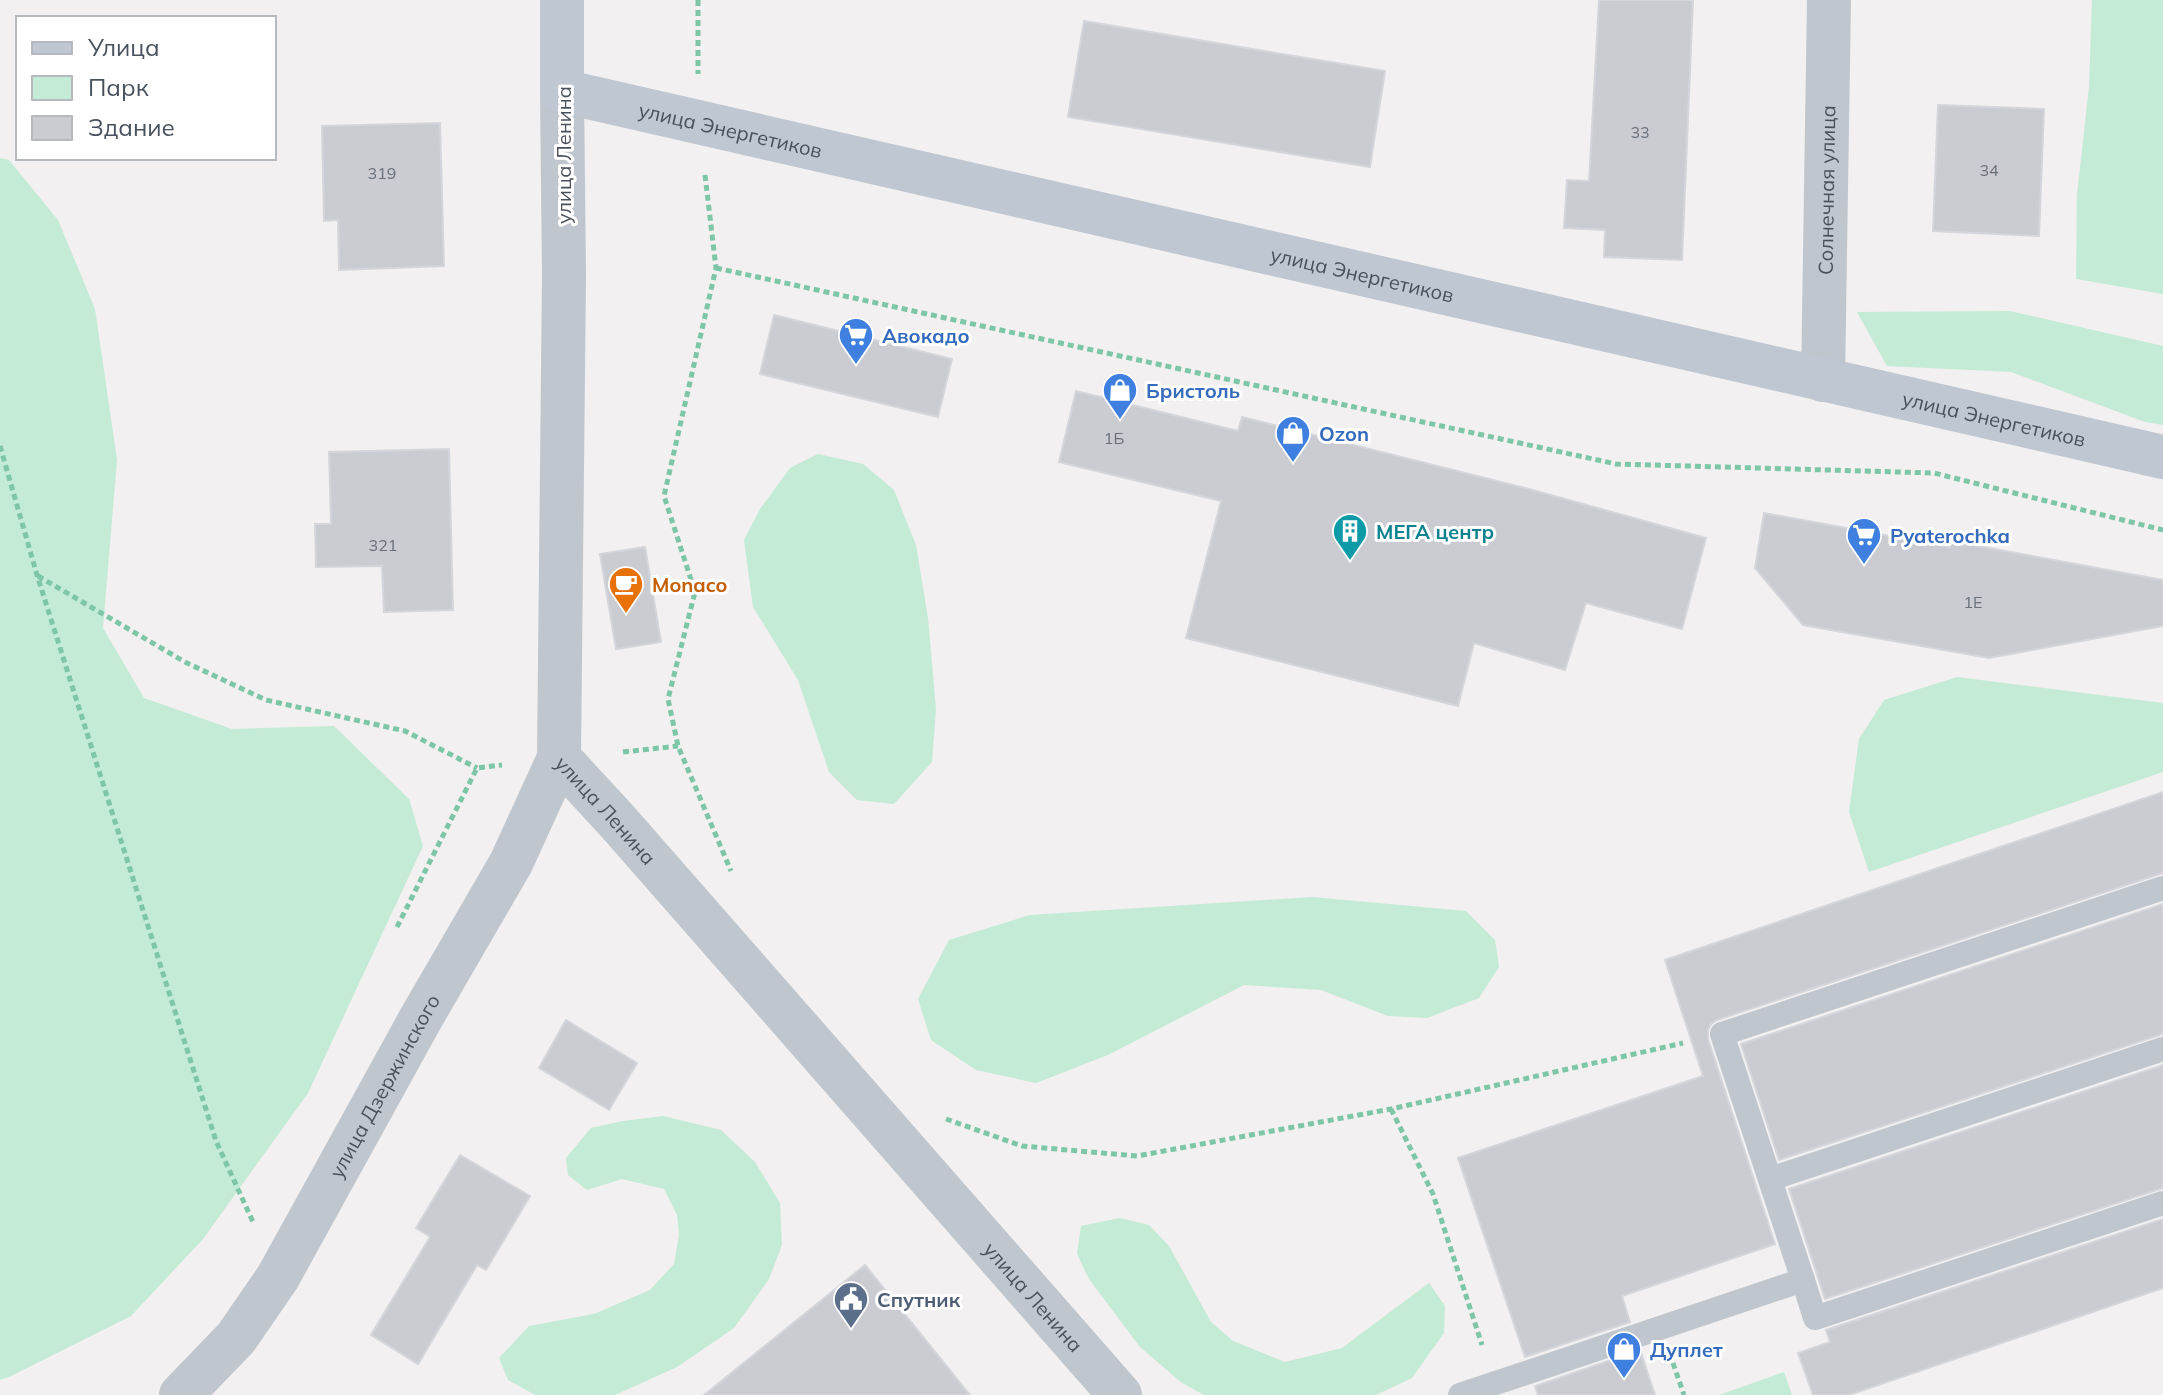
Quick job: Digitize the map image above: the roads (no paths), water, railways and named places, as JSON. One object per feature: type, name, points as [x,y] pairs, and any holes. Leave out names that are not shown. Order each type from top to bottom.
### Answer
[{"type":"street","name":"улица Ленина","points":[[562,0],[564,276],[559,758],[1120,1395]]},
{"type":"street","name":"Солнечная улица","points":[[1823,380],[1829,0]]},
{"type":"street","name":"улица Энергетиков","points":[[562,91],[2163,457]]},
{"type":"street","name":"улица Дзержинского","points":[[181,1395],[236,1338],[278,1277],[421,1018],[511,863],[559,758]]},
{"type":"lane","points":[[2163,888],[1722,1034],[1815,1318],[2163,1203]]},
{"type":"lane","points":[[1770,1179],[2163,1049]]},
{"type":"lane","points":[[1460,1395],[1496,1390],[1803,1280]]},
{"type":"place","name":"Авокадо","points":[[856,366]]},
{"type":"place","name":"Бристоль","points":[[1120,421]]},
{"type":"place","name":"Ozon","points":[[1293,464]]},
{"type":"place","name":"МЕГА центр","points":[[1350,562]]},
{"type":"place","name":"Pyaterochka","points":[[1864,566]]},
{"type":"place","name":"Monaco","points":[[626,615]]},
{"type":"place","name":"Спутник","points":[[851,1330]]},
{"type":"place","name":"Дуплет","points":[[1624,1380]]}]
